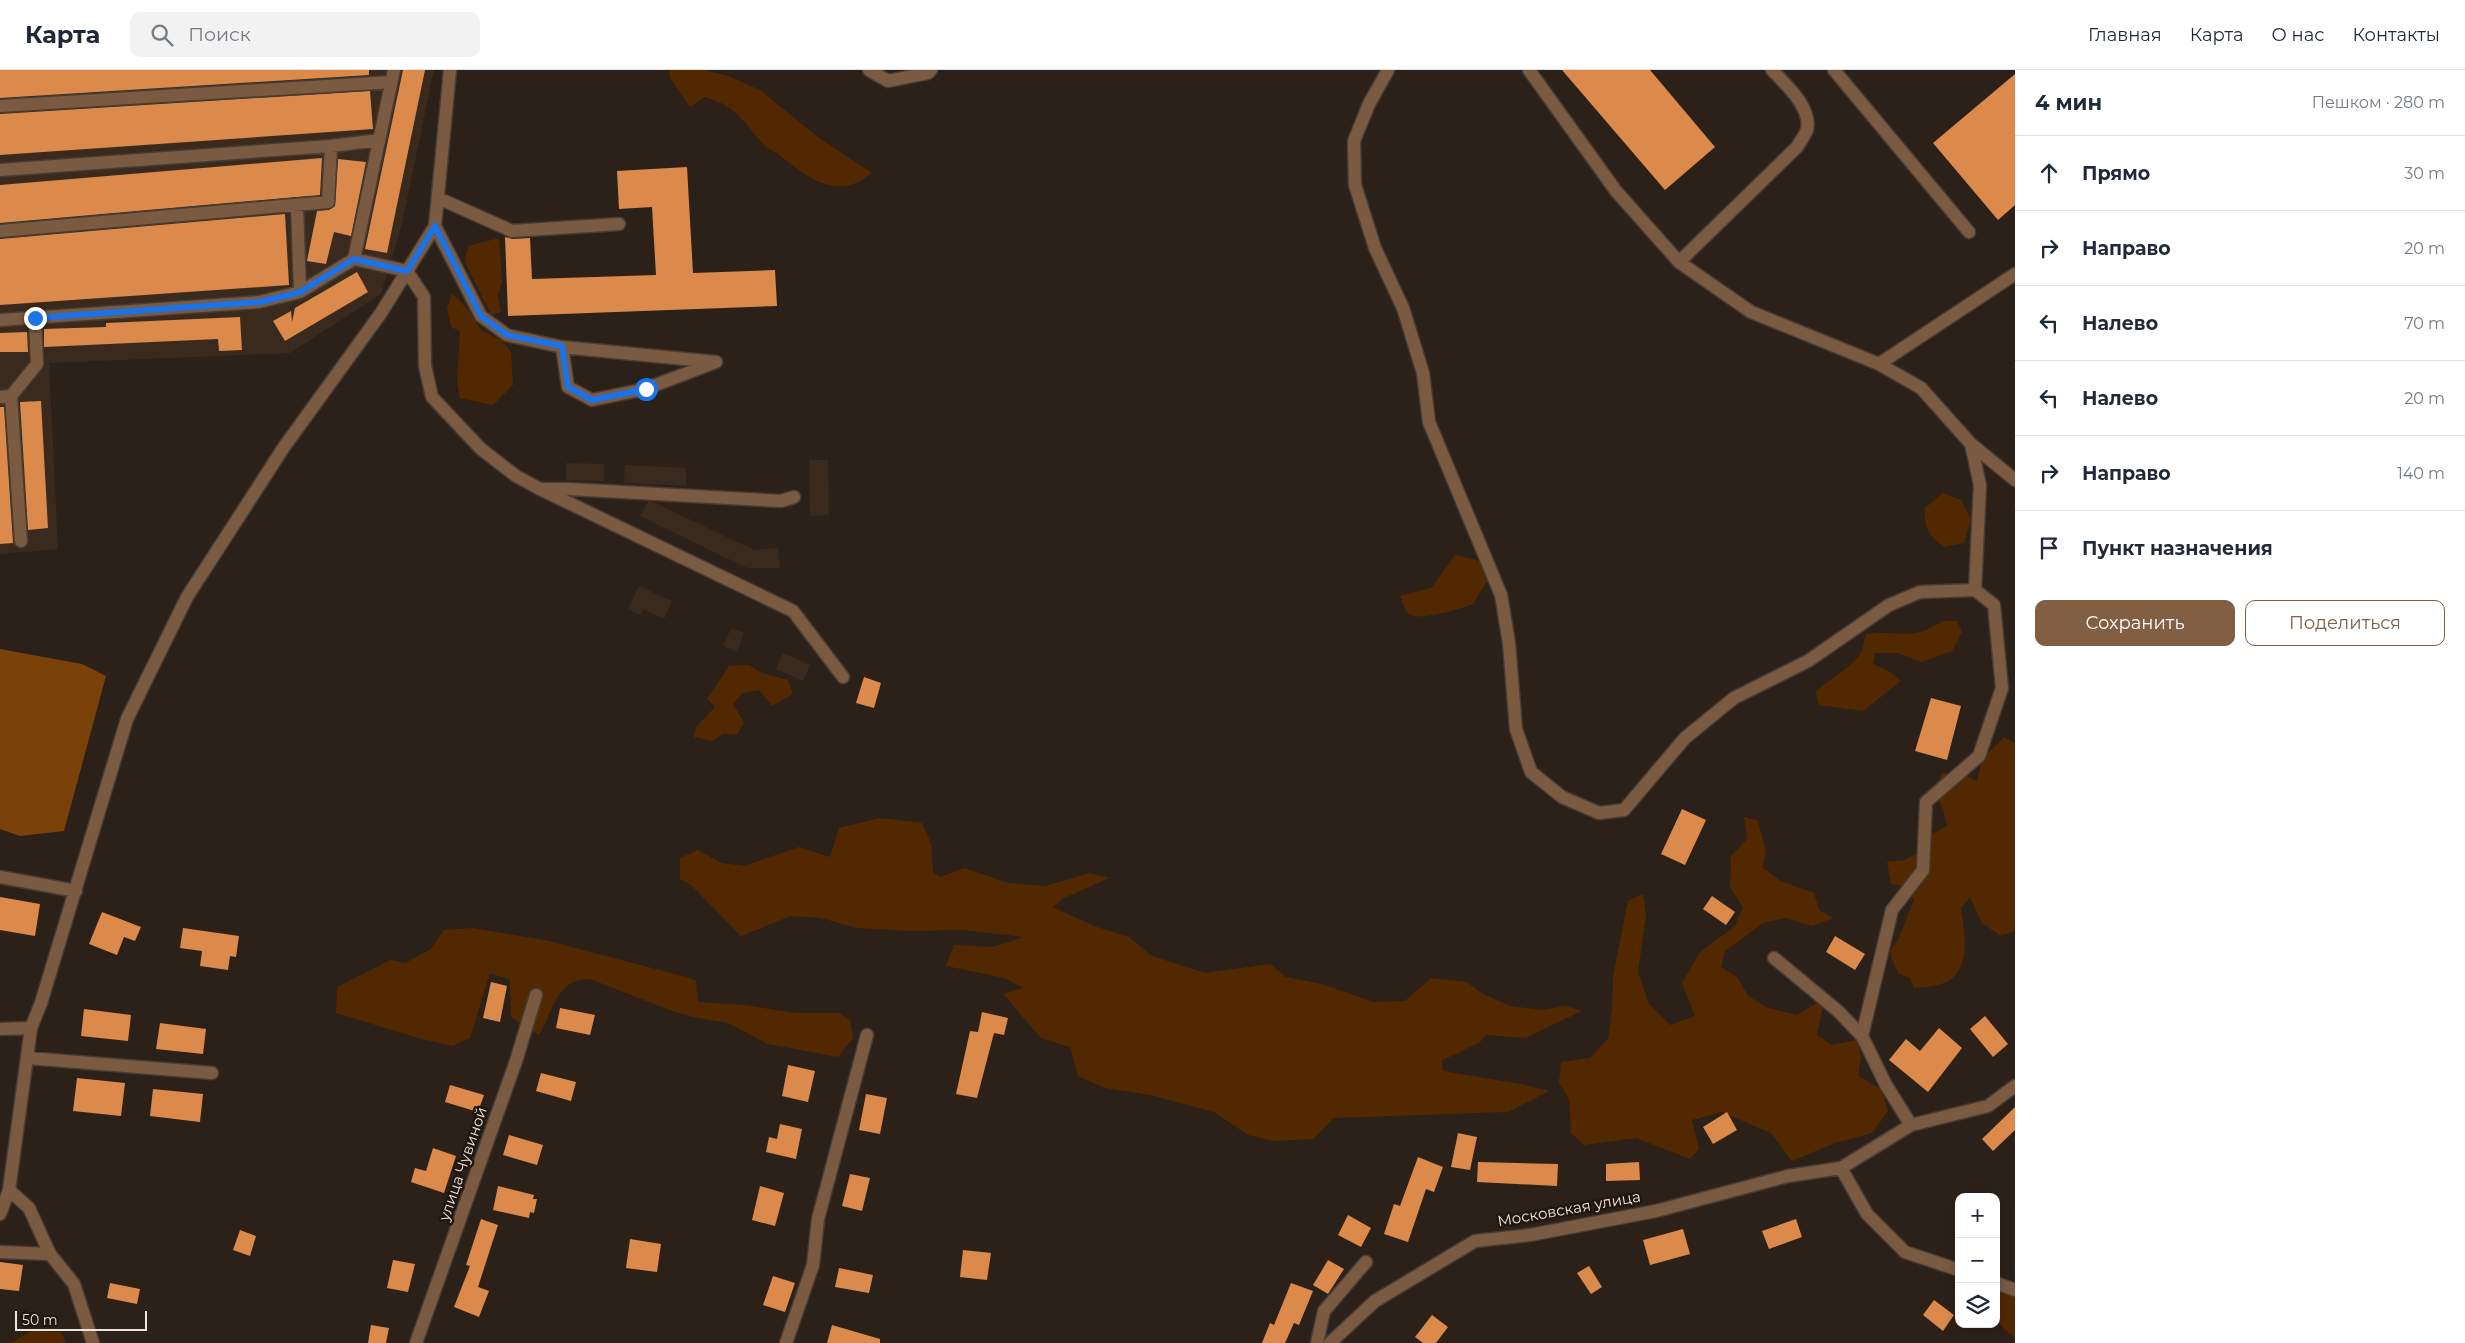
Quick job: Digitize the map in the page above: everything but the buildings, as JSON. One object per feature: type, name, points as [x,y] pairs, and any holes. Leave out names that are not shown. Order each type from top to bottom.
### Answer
[{"type":"street","points":[[0,1214],[9,1190],[31,1028],[76,891],[127,719],[187,597],[284,446],[381,313],[435,226],[450,70]]},
{"type":"street","points":[[869,70],[888,81],[928,73],[931,70]]},
{"type":"street","points":[[1388,70],[1369,104],[1354,142],[1355,185],[1375,248],[1403,308],[1423,372],[1430,422],[1501,595],[1509,643],[1516,729],[1531,772],[1562,796],[1599,813],[1624,810],[1685,738],[1734,698],[1808,661],[1889,605],[1920,592],[1975,590],[1994,605],[2002,688],[1979,756],[1926,802],[1923,870],[1892,910],[1862,1036]]},
{"type":"street","points":[[1529,70],[1616,191],[1679,262],[1751,312],[1879,364],[1921,388],[1971,444],[2015,480]]},
{"type":"street","points":[[1679,262],[1797,147],[1807,129],[1805,113],[1797,96],[1772,70]]},
{"type":"street","points":[[1834,70],[1969,232]]},
{"type":"street","points":[[0,106],[392,76],[354,259]]},
{"type":"street","points":[[0,170],[331,146],[379,140]]},
{"type":"street","points":[[0,230],[328,202],[331,146]]},
{"type":"street","points":[[438,198],[512,231],[619,224]]},
{"type":"street","points":[[298,205],[300,292]]},
{"type":"street","points":[[435,226],[481,316],[507,335],[562,346],[716,362],[646,389],[592,400],[568,387],[562,346]]},
{"type":"street","points":[[0,320],[260,302],[300,292],[354,259],[407,271],[424,297],[425,366],[432,397],[481,449],[516,476],[540,489],[792,611],[843,677]]},
{"type":"street","points":[[1879,364],[2015,274]]},
{"type":"street","points":[[21,541],[5,397],[37,364],[35,318]]},
{"type":"street","points":[[1971,444],[1980,485],[1975,590]]},
{"type":"street","points":[[540,489],[569,488],[781,501],[794,497]]},
{"type":"street","points":[[0,877],[76,891]]},
{"type":"street","points":[[1774,958],[1838,1011],[1862,1036],[1886,1085],[1911,1125]]},
{"type":"street","name":"улица Чувиной","points":[[416,1343],[513,1070],[536,995]]},
{"type":"street","points":[[0,1029],[31,1028]]},
{"type":"street","points":[[786,1343],[813,1265],[818,1219],[867,1035]]},
{"type":"street","points":[[28,1058],[212,1073]]},
{"type":"street","points":[[1955,1269],[1905,1252],[1867,1214],[1841,1168],[1877,1144],[1911,1125],[1988,1106],[2015,1086]]},
{"type":"street","name":"Московская улица","points":[[1330,1343],[1375,1301],[1475,1241],[1530,1235],[1656,1211],[1788,1176],[1841,1168]]},
{"type":"street","points":[[9,1190],[29,1208],[50,1254],[74,1284],[94,1343]]},
{"type":"street","points":[[0,1252],[50,1254]]},
{"type":"street","points":[[1317,1343],[1324,1311],[1366,1262]]},
{"type":"street","points":[[2000,1284],[2015,1290]]},
{"type":"shaded area","points":[[0,70],[434,70],[401,228],[381,294],[290,353],[49,363],[58,549],[0,554]]},
{"type":"shaded area","points":[[669,70],[704,70],[728,76],[760,90],[819,138],[872,173],[858,182],[846,186],[825,184],[806,175],[767,148],[739,116],[725,106],[705,97],[690,107],[670,78]]},
{"type":"shaded area","points":[[499,238],[502,281],[498,296],[501,312],[491,315],[465,262],[468,246]]},
{"type":"shaded area","points":[[452,293],[468,310],[482,331],[501,340],[511,352],[513,385],[493,405],[460,398],[457,381],[460,331],[451,327],[447,308]]},
{"type":"shaded area","points":[[809,460],[828,460],[829,515],[810,516]]},
{"type":"shaded area","points":[[566,463],[604,464],[604,481],[566,480]]},
{"type":"shaded area","points":[[625,465],[686,468],[686,486],[624,483]]},
{"type":"shaded area","points":[[1943,493],[1961,500],[1971,520],[1964,543],[1945,547],[1928,531],[1925,521],[1925,508]]},
{"type":"shaded area","points":[[649,500],[754,550],[778,548],[780,568],[747,568],[640,516]]},
{"type":"shaded area","points":[[1455,555],[1477,560],[1490,576],[1473,604],[1431,615],[1414,616],[1409,614],[1400,596],[1431,588]]},
{"type":"shaded area","points":[[639,586],[672,601],[664,619],[643,609],[641,615],[628,609]]},
{"type":"shaded area","points":[[1942,621],[1957,621],[1962,632],[1952,651],[1922,662],[1898,653],[1875,653],[1873,664],[1890,672],[1901,681],[1863,711],[1818,705],[1816,691],[1847,668],[1857,658],[1862,649],[1866,634],[1913,633],[1932,627]]},
{"type":"shaded area","points":[[731,628],[744,633],[737,652],[723,646]]},
{"type":"shaded area","points":[[0,649],[82,664],[106,676],[64,831],[20,836],[0,829]]},
{"type":"shaded area","points":[[783,653],[810,665],[803,681],[776,669]]},
{"type":"shaded area","points":[[749,665],[762,673],[788,680],[793,694],[772,706],[759,690],[743,693],[733,704],[744,723],[737,734],[723,734],[712,741],[694,737],[696,727],[715,707],[707,699],[729,666]]},
{"type":"shaded area","points":[[2004,737],[2015,743],[2015,931],[2001,936],[1982,923],[1970,897],[1961,908],[1965,942],[1962,964],[1957,973],[1949,980],[1938,985],[1914,988],[1910,978],[1898,973],[1889,952],[1898,940],[1914,900],[1904,886],[1891,884],[1887,862],[1904,860],[1929,848],[1932,834],[1947,826],[1943,809],[1936,796],[1941,774],[1956,771],[1977,781],[1982,759]]},
{"type":"shaded area","points":[[1744,817],[1758,821],[1766,852],[1762,867],[1781,881],[1814,893],[1819,910],[1833,918],[1812,926],[1786,918],[1763,923],[1725,951],[1721,967],[1738,978],[1748,996],[1768,1008],[1797,1015],[1825,998],[1817,1035],[1832,1045],[1857,1040],[1861,1056],[1858,1076],[1881,1089],[1888,1111],[1872,1133],[1835,1143],[1792,1161],[1771,1133],[1722,1112],[1692,1120],[1699,1149],[1690,1159],[1636,1138],[1584,1145],[1571,1133],[1569,1099],[1559,1083],[1561,1062],[1590,1058],[1608,1039],[1613,976],[1628,901],[1643,894],[1646,915],[1638,972],[1649,1004],[1670,1025],[1695,1016],[1682,983],[1700,952],[1734,927],[1743,908],[1730,887],[1731,856],[1747,839]]},
{"type":"shaded area","points":[[880,818],[922,823],[931,843],[933,872],[940,877],[965,868],[1008,883],[1046,886],[1089,873],[1109,878],[1064,898],[1053,907],[1094,926],[1129,937],[1152,956],[1205,973],[1270,964],[1286,977],[1322,984],[1374,1002],[1405,1001],[1431,978],[1467,982],[1483,994],[1510,1006],[1542,1010],[1566,1006],[1582,1011],[1525,1038],[1486,1035],[1480,1042],[1441,1061],[1443,1071],[1521,1084],[1549,1091],[1508,1112],[1334,1118],[1313,1139],[1274,1141],[1248,1135],[1214,1112],[1150,1095],[1105,1088],[1078,1076],[1070,1047],[1041,1038],[1003,994],[1023,988],[1004,978],[946,966],[954,945],[992,947],[1024,937],[962,930],[909,931],[857,928],[821,918],[791,916],[741,936],[691,885],[680,879],[680,858],[698,850],[721,863],[744,866],[799,847],[830,857],[839,828]]},
{"type":"shaded area","points":[[473,928],[549,941],[686,977],[696,981],[698,1002],[744,1005],[796,1013],[839,1013],[850,1020],[853,1038],[838,1057],[768,1044],[728,1023],[692,1017],[590,979],[578,980],[562,990],[539,1035],[511,1017],[510,980],[490,973],[470,1038],[452,1046],[418,1038],[336,1013],[337,987],[391,960],[405,963],[431,949],[444,930]]},
{"type":"shaded area","points":[[2000,1285],[2015,1294],[2015,1337],[2000,1323]]},
{"type":"shaded area","points":[[31,1331],[61,1332],[66,1343],[11,1343]]},
{"type":"route","points":[[35,318],[260,302],[300,292],[354,259],[407,271],[435,226],[481,316],[507,335],[562,346],[568,387],[592,400],[646,389]]}]
